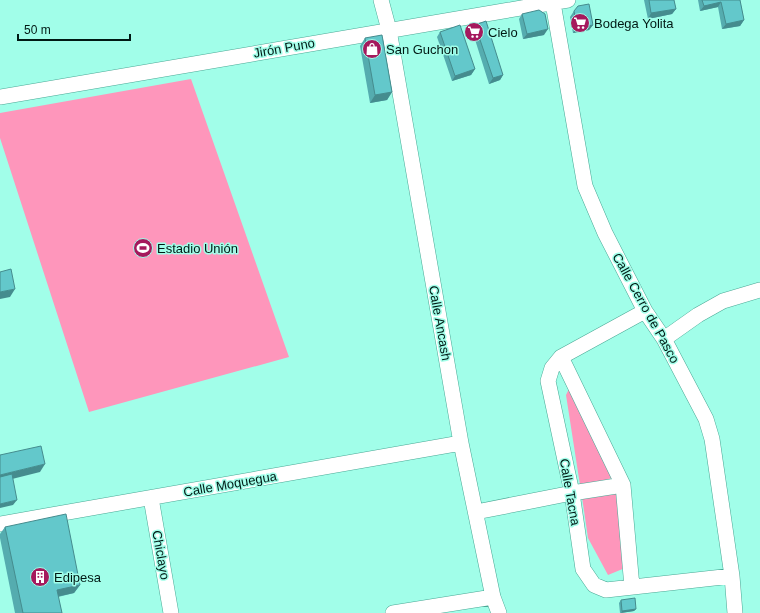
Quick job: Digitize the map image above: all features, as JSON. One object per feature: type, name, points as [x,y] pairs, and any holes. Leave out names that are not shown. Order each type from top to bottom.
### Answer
[{"type":"street","name":"Calle Ancash","points":[[381,0],[389,30],[461,443],[493,597],[499,613]]},
{"type":"street","name":"Jirón Puno","points":[[0,97],[568,0]]},
{"type":"street","name":"Calle Cerro de Pasco","points":[[553,2],[585,186],[605,233],[645,311],[664,339],[706,419],[712,439],[732,576],[735,613]]},
{"type":"street","points":[[664,339],[698,315],[723,302],[760,290]]},
{"type":"street","name":"Calle Tacna","points":[[645,311],[562,357],[552,368],[548,381],[572,493],[583,569],[594,585],[606,590],[732,576]]},
{"type":"street","points":[[562,357],[623,485],[632,587]]},
{"type":"street","name":"Calle Moquegua","points":[[0,524],[461,443]]},
{"type":"street","points":[[476,512],[572,493],[623,485]]},
{"type":"street","name":"Chiclayo","points":[[151,498],[171,613]]},
{"type":"street","points":[[393,613],[493,597]]},
{"type":"shaded area","name":"Estadio Unión","points":[[191,79],[289,357],[89,412],[0,138],[0,113]]},
{"type":"shaded area","points":[[569,389],[612,478],[595,483],[580,485],[566,395]]},
{"type":"shaded area","points":[[615,491],[618,504],[625,568],[608,575],[588,538],[582,497]]},
{"type":"building","points":[[649,0],[674,0],[676,9],[651,13]]},
{"type":"building","points":[[702,0],[740,0],[744,20],[726,24],[721,2],[704,6]]},
{"type":"building","points":[[589,4],[593,25],[577,28],[574,11],[578,6]]},
{"type":"building","points":[[539,10],[545,14],[548,29],[527,34],[522,14]]},
{"type":"building","points":[[486,21],[503,75],[493,78],[475,25]]},
{"type":"building","points":[[460,25],[475,69],[455,76],[440,32]]},
{"type":"building","points":[[382,35],[392,92],[375,95],[365,38]]},
{"type":"building","points":[[11,269],[15,289],[0,292],[0,272]]},
{"type":"building","points":[[41,446],[45,464],[0,475],[0,455]]},
{"type":"building","points":[[12,474],[17,500],[0,504],[0,477]]},
{"type":"building","points":[[66,514],[80,585],[57,590],[62,613],[23,613],[5,527]]},
{"type":"building","points":[[635,598],[636,609],[622,611],[621,600]]},
{"type":"place","name":"Bodega Yolita","points":[[580,23]]},
{"type":"place","name":"Cielo","points":[[474,32]]},
{"type":"place","name":"San Guchon","points":[[372,49]]},
{"type":"place","name":"Estadio Unión","points":[[143,248]]},
{"type":"place","name":"Edipesa","points":[[40,577]]}]
